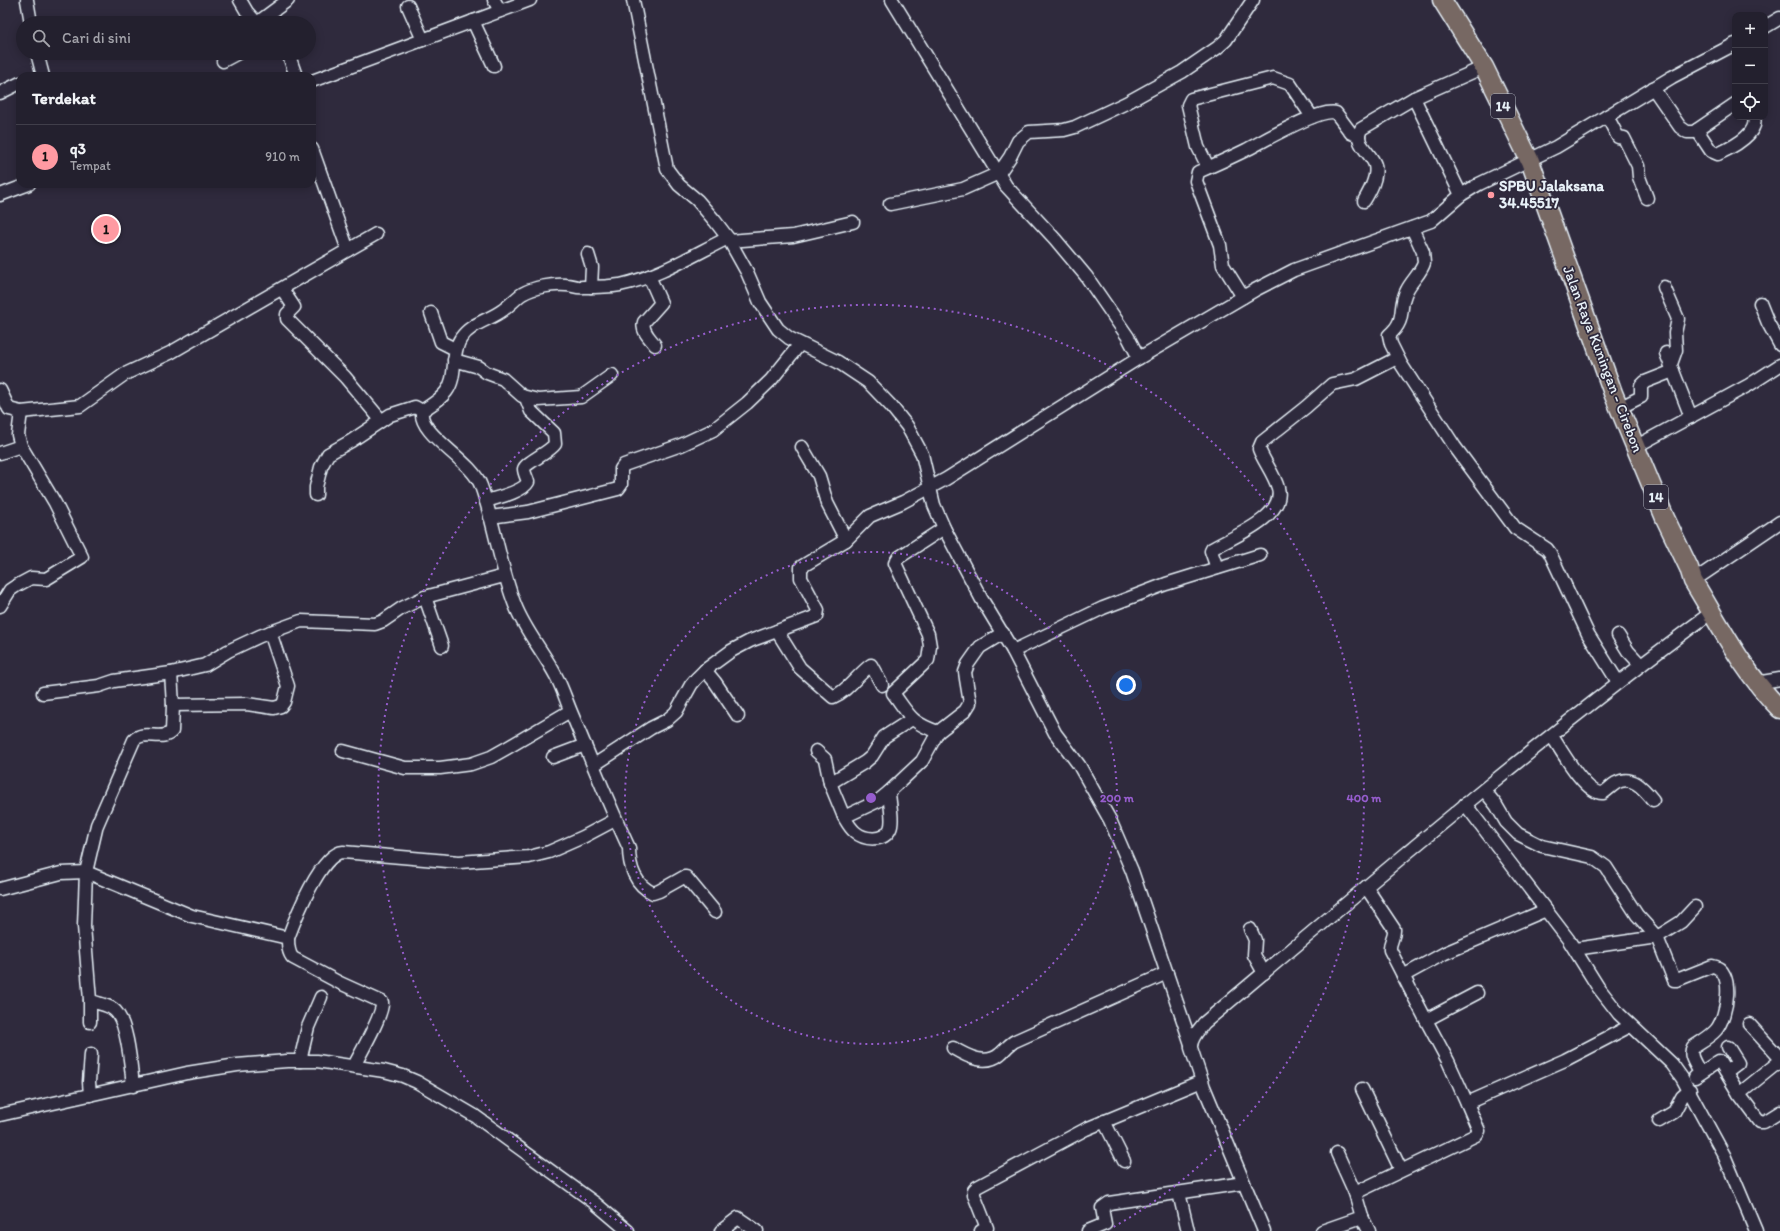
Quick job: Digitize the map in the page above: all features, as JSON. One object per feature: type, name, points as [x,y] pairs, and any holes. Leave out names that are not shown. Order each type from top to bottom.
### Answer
[{"type":"highway","name":"Jalan Raya Kuningan - Cirebon","points":[[1442,0],[1484,67],[1530,161],[1619,408],[1693,581],[1736,654],[1756,683],[1780,709]]},
{"type":"street","points":[[27,0],[30,16]]},
{"type":"street","points":[[240,0],[251,16]]},
{"type":"street","points":[[266,16],[288,0]]},
{"type":"street","points":[[494,0],[500,11]]},
{"type":"street","points":[[316,79],[530,0]]},
{"type":"street","points":[[633,0],[667,169],[679,185],[697,200],[728,240],[747,272],[760,302],[778,329],[789,338],[838,362],[868,382],[891,406],[907,426],[922,454],[934,505],[944,528],[981,598],[1013,651],[1055,733],[1079,765],[1110,820],[1126,854],[1168,974],[1202,1081],[1264,1231]]},
{"type":"street","points":[[892,0],[1006,186],[1055,239],[1086,276],[1128,337],[1139,358]]},
{"type":"street","points":[[890,204],[963,190],[999,173],[1010,157],[1018,141],[1026,133],[1031,131],[1064,130],[1075,127],[1126,103],[1206,57],[1226,40],[1254,0]]},
{"type":"street","points":[[408,6],[423,40]]},
{"type":"street","points":[[1768,25],[1780,18]]},
{"type":"street","points":[[473,21],[494,66]]},
{"type":"street","points":[[594,765],[672,716],[682,703],[691,685],[705,670],[740,646],[817,616],[818,610],[801,578],[801,567],[846,540],[870,516],[903,502],[929,488],[1139,358],[1243,297],[1294,270],[1412,228],[1437,217],[1461,195],[1479,184],[1530,161],[1556,147],[1653,88],[1732,46]]},
{"type":"street","points":[[39,60],[42,72]]},
{"type":"street","points":[[290,60],[295,72]]},
{"type":"street","points":[[1364,201],[1372,186],[1375,167],[1372,160],[1361,145],[1359,131],[1362,127],[1414,98],[1484,67]]},
{"type":"street","points":[[1208,167],[1198,147],[1188,105],[1191,99],[1273,78],[1285,80],[1290,84],[1312,117]]},
{"type":"street","points":[[0,93],[16,85]]},
{"type":"street","points":[[1653,88],[1682,130],[1690,133],[1697,130],[1732,106]]},
{"type":"street","points":[[1414,98],[1461,195]]},
{"type":"street","points":[[1243,297],[1223,265],[1220,245],[1196,181],[1198,172],[1312,117],[1325,113],[1334,112],[1351,133],[1359,136]]},
{"type":"street","points":[[1607,116],[1618,138],[1624,138],[1638,166],[1639,177],[1648,198]]},
{"type":"street","points":[[1697,130],[1711,151],[1718,154],[1751,132],[1755,126],[1754,120]]},
{"type":"street","points":[[316,160],[348,250]]},
{"type":"street","points":[[0,195],[18,188]]},
{"type":"street","points":[[715,912],[686,877],[680,878],[656,892],[649,891],[632,872],[629,859],[629,848],[615,820],[594,765],[556,676],[523,624],[504,576],[481,484],[475,474],[423,424],[421,417],[422,411],[440,399],[447,391],[452,378],[454,354],[465,333],[488,318],[503,311],[522,294],[551,286],[591,287],[619,285],[649,276],[728,240],[793,236],[853,222]]},
{"type":"street","points":[[1412,228],[1422,252],[1424,263],[1406,290],[1399,325],[1397,329],[1389,335],[1397,358],[1454,447],[1504,515],[1515,528],[1547,549],[1550,553],[1588,634],[1618,682]]},
{"type":"street","points":[[5,400],[21,412],[80,406],[126,374],[170,353],[376,234]]},
{"type":"street","points":[[588,254],[592,267],[591,287]]},
{"type":"street","points":[[649,276],[661,303],[644,322],[643,326],[645,332],[655,345]]},
{"type":"street","points":[[1619,408],[1638,400],[1641,397],[1641,386],[1644,382],[1670,363],[1676,350],[1675,333],[1678,319],[1664,287]]},
{"type":"street","points":[[282,289],[294,307],[287,314],[287,319],[296,330],[345,377],[381,420]]},
{"type":"street","points":[[1760,303],[1768,323],[1780,345]]},
{"type":"street","points":[[431,313],[441,342],[454,354],[479,367],[487,373],[503,379],[526,398],[531,411],[554,432],[555,444],[541,457],[526,466],[524,470],[528,482],[526,485],[511,493],[486,501]]},
{"type":"street","points":[[490,517],[528,512],[618,489],[621,485],[621,469],[624,465],[681,445],[713,430],[747,403],[771,380],[800,344]]},
{"type":"street","points":[[1218,568],[1211,551],[1212,548],[1255,526],[1270,515],[1277,505],[1279,497],[1278,488],[1259,449],[1262,442],[1332,384],[1340,381],[1356,379],[1397,358]]},
{"type":"street","points":[[1670,363],[1691,417]]},
{"type":"street","points":[[1635,447],[1749,385],[1780,365]]},
{"type":"street","points":[[526,398],[538,400],[581,397],[612,375]]},
{"type":"street","points":[[316,495],[316,487],[321,467],[328,454],[351,441],[390,415],[415,407],[422,411]]},
{"type":"street","points":[[0,606],[10,590],[16,586],[32,578],[46,579],[82,557],[54,503],[21,446],[18,435],[21,412]]},
{"type":"street","points":[[0,453],[21,446]]},
{"type":"street","points":[[802,447],[819,476],[827,503],[846,540]]},
{"type":"street","points":[[1693,581],[1780,522]]},
{"type":"street","points":[[938,732],[912,720],[893,693],[928,660],[930,646],[928,634],[895,562],[898,558],[944,528]]},
{"type":"street","points":[[1013,651],[1103,608],[1166,584],[1260,555]]},
{"type":"street","points":[[43,693],[99,686],[121,680],[171,673],[204,665],[228,651],[270,632],[301,621],[375,624],[383,621],[402,608],[425,597],[504,576]]},
{"type":"street","points":[[425,597],[442,646]]},
{"type":"street","points":[[1191,1044],[1193,1038],[1204,1023],[1465,804],[1618,682],[1712,612]]},
{"type":"street","points":[[777,631],[800,668],[833,698],[842,692],[871,666],[882,685]]},
{"type":"street","points":[[173,705],[247,704],[274,708],[281,706],[284,702],[288,686],[270,632]]},
{"type":"street","points":[[844,817],[878,801],[889,792],[922,761],[938,732],[965,712],[970,703],[965,672],[968,664],[980,647],[1002,633]]},
{"type":"street","points":[[1618,635],[1628,651],[1641,665]]},
{"type":"street","points":[[705,670],[728,700],[738,716]]},
{"type":"street","points":[[90,1022],[90,1000],[84,926],[86,872],[97,825],[104,807],[116,784],[132,742],[140,735],[160,736],[170,733],[172,729],[173,705],[171,673]]},
{"type":"street","points":[[1756,683],[1780,679]]},
{"type":"street","points":[[343,751],[405,768],[440,768],[471,764],[491,757],[508,748],[570,711]]},
{"type":"street","points":[[830,783],[865,762],[872,756],[884,738],[912,720]]},
{"type":"street","points":[[1552,736],[1577,774],[1595,792],[1604,793],[1618,782],[1630,780],[1637,783],[1653,800]]},
{"type":"street","points":[[553,757],[585,745]]},
{"type":"street","points":[[816,751],[825,759],[830,783],[844,817],[851,827],[859,834],[875,839],[886,834],[890,829],[892,823],[889,792]]},
{"type":"street","points":[[1484,790],[1496,805],[1506,822],[1518,834],[1542,846],[1592,857],[1602,863],[1637,915],[1657,937],[1674,980],[1712,966],[1717,967],[1724,973],[1726,980],[1726,1000],[1720,1024],[1715,1032],[1691,1050],[1691,1054],[1700,1073]]},
{"type":"street","points":[[1465,804],[1575,949],[1598,987],[1630,1026],[1672,1064],[1688,1087],[1724,1155],[1756,1231]]},
{"type":"street","points":[[354,1066],[372,1030],[382,1003],[293,958],[289,952],[288,938],[308,892],[330,858],[339,852],[459,862],[529,857],[549,852],[583,838],[615,820]]},
{"type":"street","points":[[0,889],[61,873],[86,872],[192,916],[288,938]]},
{"type":"street","points":[[1355,1193],[1476,1135],[1479,1131],[1448,1061],[1390,950],[1389,945],[1394,934],[1394,929],[1366,887]]},
{"type":"street","points":[[1575,949],[1657,937],[1681,922],[1695,907]]},
{"type":"street","points":[[1403,976],[1445,953],[1546,910]]},
{"type":"street","points":[[1250,929],[1255,940],[1254,955],[1264,972]]},
{"type":"street","points":[[953,1048],[974,1059],[991,1060],[1002,1053],[1015,1040],[1168,974]]},
{"type":"street","points":[[1426,1020],[1477,993]]},
{"type":"street","points":[[300,1061],[308,1027],[321,997]]},
{"type":"street","points":[[90,1000],[114,1009],[120,1018],[128,1042],[133,1086]]},
{"type":"street","points":[[1739,1094],[1780,1060],[1749,1024]]},
{"type":"street","points":[[1467,1103],[1565,1060],[1630,1026]]},
{"type":"street","points":[[1726,1072],[1738,1063],[1728,1047]]},
{"type":"street","points":[[90,1054],[90,1095]]},
{"type":"street","points":[[0,1115],[187,1073],[237,1066],[317,1061],[354,1066],[403,1076],[475,1116],[595,1203],[628,1231]]},
{"type":"street","points":[[1659,1121],[1674,1112],[1688,1087],[1700,1073],[1719,1061],[1739,1094],[1760,1122],[1764,1122],[1780,1112]]},
{"type":"street","points":[[986,1230],[974,1195],[974,1190],[977,1187],[1086,1129],[1202,1081]]},
{"type":"street","points":[[1362,1089],[1401,1170]]},
{"type":"street","points":[[1104,1121],[1124,1161]]},
{"type":"street","points":[[1338,1153],[1355,1193],[1368,1231]]},
{"type":"street","points":[[1088,1231],[1105,1224],[1102,1210],[1105,1205],[1244,1183]]},
{"type":"street","points":[[1179,1193],[1188,1231]]},
{"type":"street","points":[[1322,1231],[1362,1217]]},
{"type":"street","points":[[722,1231],[738,1218],[757,1231]]},
{"type":"place","name":"SPBU Jalaksana 34.45517","points":[[1491,195]]},
{"type":"place","name":"q3","points":[[106,229]]}]
